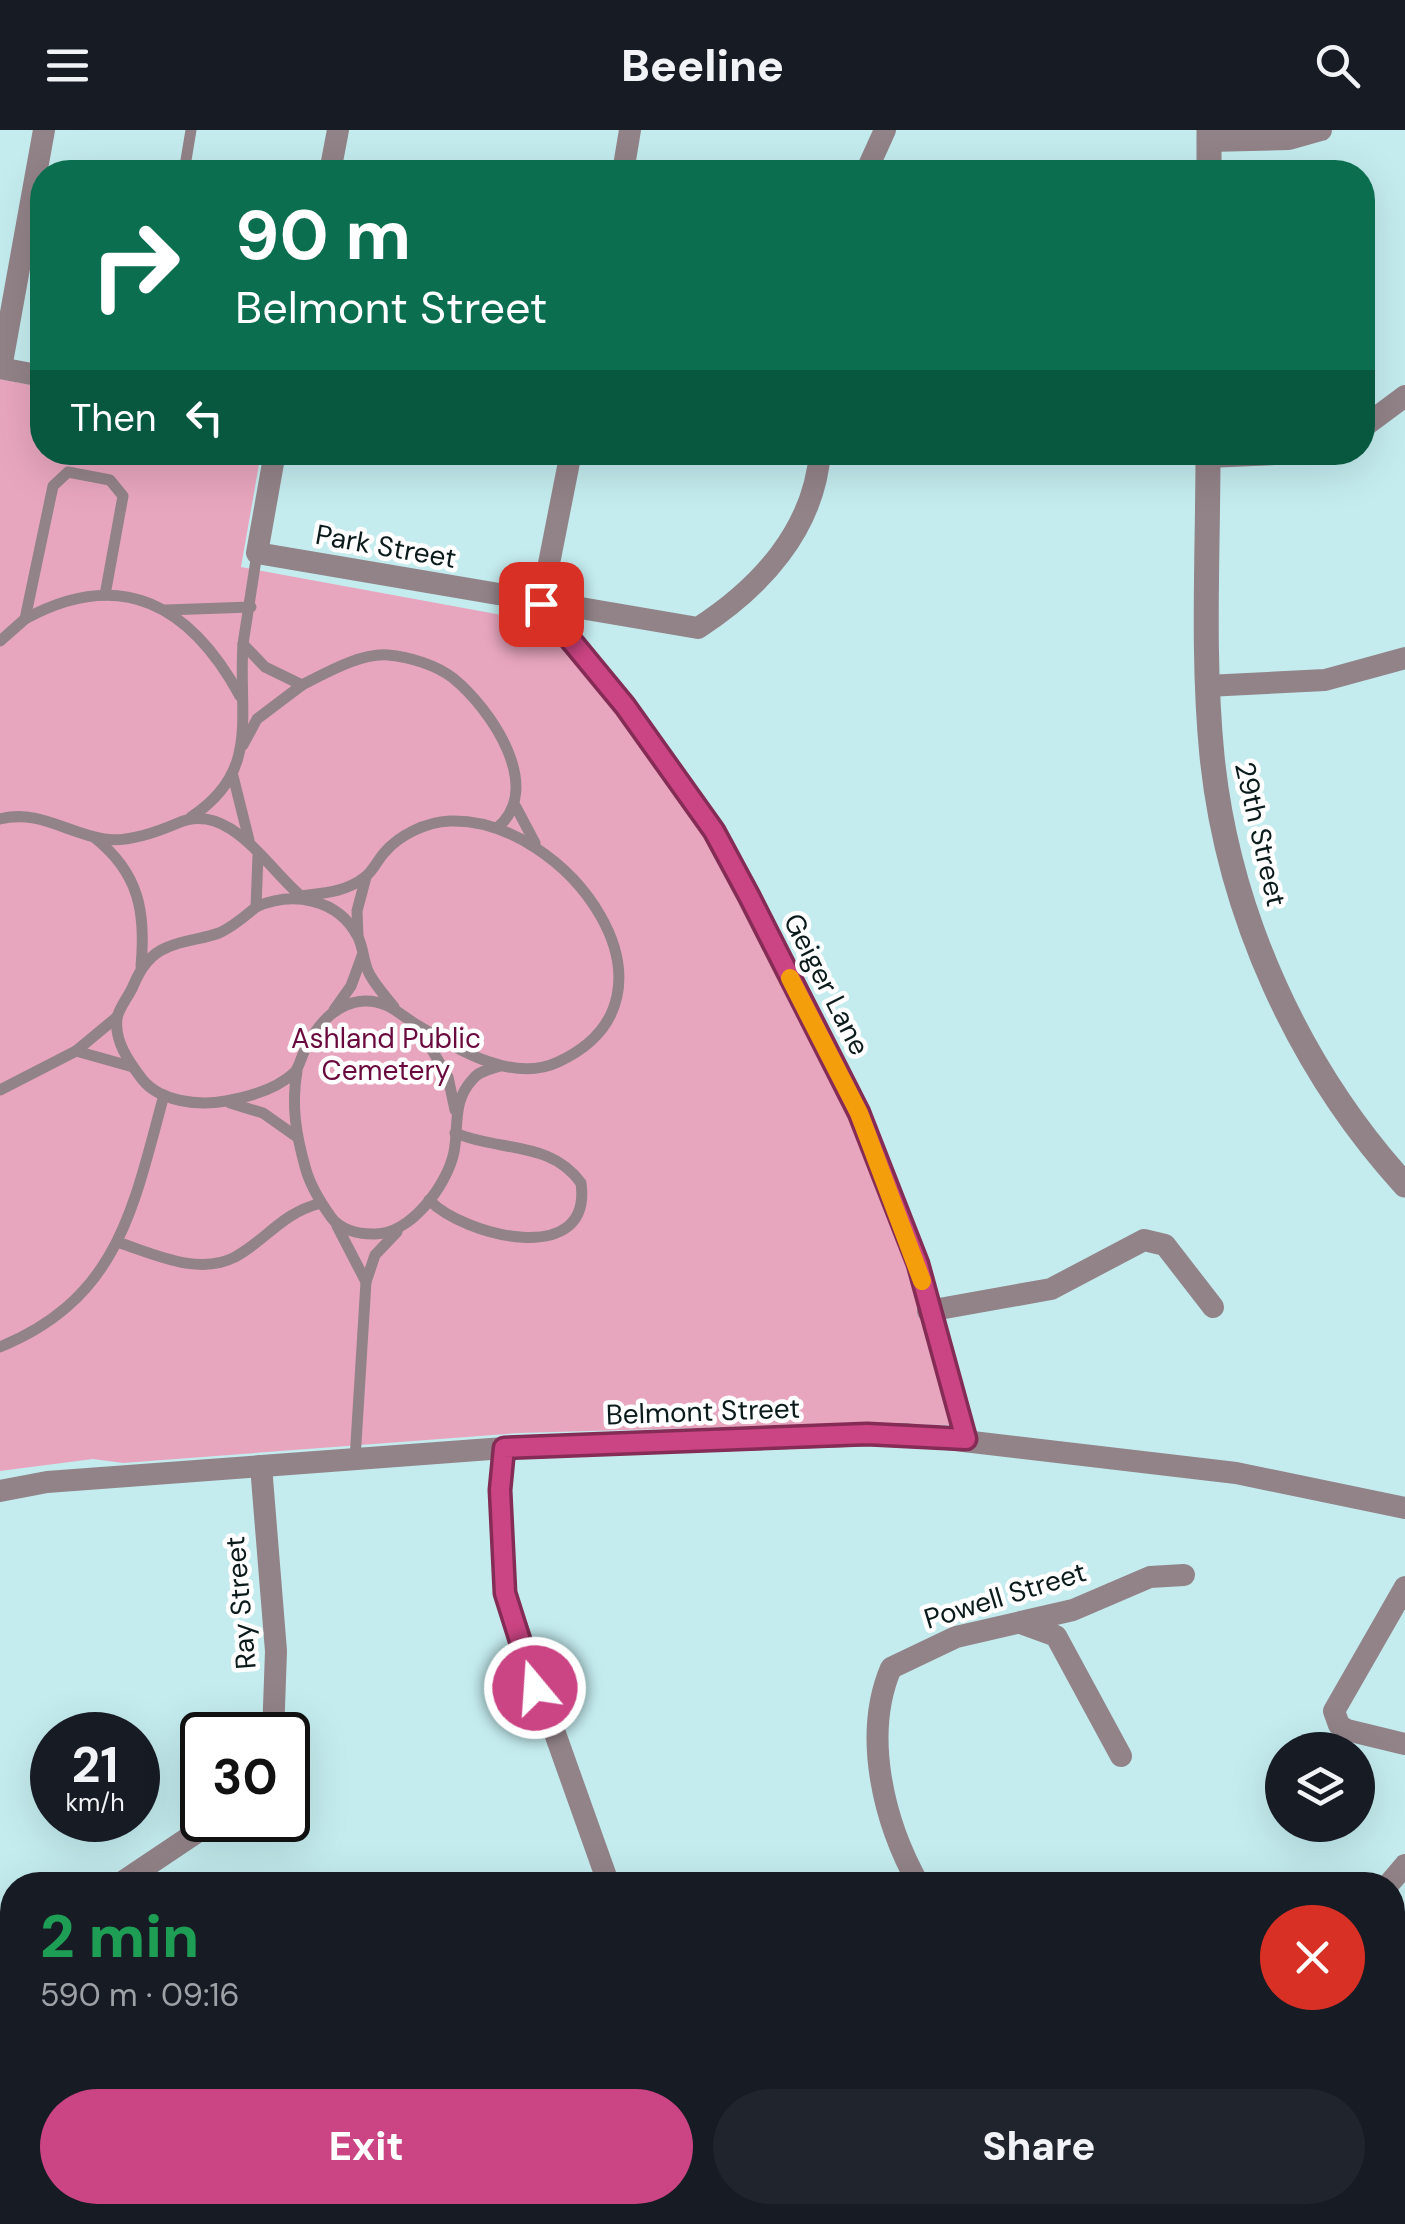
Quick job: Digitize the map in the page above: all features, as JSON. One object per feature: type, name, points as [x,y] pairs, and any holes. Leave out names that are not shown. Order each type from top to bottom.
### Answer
[{"type":"street","points":[[38,160],[44,130]]},
{"type":"street","points":[[332,160],[338,130]]},
{"type":"street","points":[[624,160],[630,130]]},
{"type":"street","points":[[871,160],[884,130]]},
{"type":"street","points":[[1208,160],[1209,135],[1289,139],[1321,130]]},
{"type":"street","points":[[30,206],[0,368],[30,374]]},
{"type":"street","points":[[1375,418],[1405,396]]},
{"type":"street","points":[[258,553],[273,465]]},
{"type":"street","points":[[541,604],[568,465]]},
{"type":"street","name":"Park Street","points":[[258,553],[698,628],[728,609],[783,553],[811,501],[818,465]]},
{"type":"street","name":"29th Street","points":[[1208,465],[1207,686],[1217,797],[1235,875],[1261,951],[1320,1073],[1405,1185]]},
{"type":"street","name":"Geiger Lane","points":[[541,604],[625,706],[714,831],[859,1113],[918,1264],[966,1439]]},
{"type":"street","points":[[1207,686],[1324,680],[1405,658]]},
{"type":"street","points":[[928,1311],[1051,1290],[1082,1276],[1134,1243],[1155,1240],[1174,1253],[1213,1306]]},
{"type":"street","name":"Belmont Street","points":[[0,1492],[47,1482],[504,1448],[867,1434],[966,1439],[1236,1473],[1405,1508]]},
{"type":"street","points":[[504,1448],[500,1490],[505,1593],[604,1872]]},
{"type":"street","name":"Ray Street","points":[[261,1466],[276,1650],[274,1712]]},
{"type":"street","name":"Powell Street","points":[[913,1872],[891,1826],[882,1781],[879,1696],[891,1668],[928,1648],[994,1625],[1023,1624],[1073,1610],[1150,1577],[1184,1575]]},
{"type":"street","points":[[1405,1587],[1334,1711],[1339,1725],[1347,1730],[1405,1744]]},
{"type":"street","points":[[1023,1624],[1056,1636],[1070,1654],[1121,1756]]},
{"type":"street","points":[[137,1872],[182,1842]]},
{"type":"street","points":[[0,2174],[0,2198]]},
{"type":"lane","points":[[186,160],[191,130]]},
{"type":"lane","points":[[25,619],[48,497],[59,477],[68,472],[110,480],[123,496],[105,596]]},
{"type":"lane","points":[[243,746],[243,644],[258,553]]},
{"type":"lane","points":[[0,641],[25,619],[68,600],[105,596],[166,610],[251,606]]},
{"type":"lane","points":[[166,610],[201,636],[240,696]]},
{"type":"lane","points":[[243,644],[265,667],[302,686]]},
{"type":"lane","points":[[0,808],[106,840],[155,834],[191,817],[224,792],[257,719],[302,686],[374,656],[439,669],[476,700],[494,726],[513,772],[516,807],[539,848],[599,910],[616,944],[618,982],[608,1018],[585,1047],[555,1064],[522,1069],[500,1066],[412,1022]]},
{"type":"lane","points":[[233,776],[249,840],[258,855],[301,896],[321,903],[358,936]]},
{"type":"lane","points":[[497,828],[516,807]]},
{"type":"lane","points":[[0,819],[19,814]]},
{"type":"lane","points":[[191,817],[221,824],[249,840]]},
{"type":"lane","points":[[355,1459],[366,1282],[375,1255],[429,1200],[448,1170],[455,1133],[455,1110],[440,1059],[370,976],[362,956],[357,911],[367,876],[386,850],[415,829],[448,821],[497,828],[539,848]]},
{"type":"lane","points":[[0,1090],[76,1051],[117,1017],[141,966],[144,924],[139,896],[128,869],[92,835]]},
{"type":"lane","points":[[256,907],[258,855]]},
{"type":"lane","points":[[141,966],[166,947],[228,929],[256,907],[278,898],[339,891],[367,876]]},
{"type":"lane","points":[[362,956],[352,986],[316,1029],[296,1070],[292,1099],[297,1137],[321,1204],[366,1282]]},
{"type":"lane","points":[[333,1012],[367,1001],[394,1007]]},
{"type":"lane","points":[[117,1017],[122,1048],[148,1086],[164,1095],[221,1102],[263,1113],[297,1137]]},
{"type":"lane","points":[[76,1051],[132,1067]]},
{"type":"lane","points":[[455,1110],[473,1078],[500,1066]]},
{"type":"lane","points":[[221,1102],[256,1095],[296,1070]]},
{"type":"lane","points":[[0,1347],[31,1334],[67,1310],[98,1278],[120,1243],[164,1095]]},
{"type":"lane","points":[[429,1200],[468,1224],[525,1240],[566,1226],[580,1206],[581,1183],[558,1158],[488,1146],[455,1133]]},
{"type":"lane","points":[[120,1243],[181,1263],[226,1261],[280,1219],[321,1204]]},
{"type":"lane","points":[[336,1224],[358,1234],[397,1232]]},
{"type":"green space","name":"Ashland Public Cemetery","points":[[0,379],[30,385],[30,465],[259,465],[241,567],[545,623],[578,659],[706,833],[842,1101],[895,1222],[953,1425],[831,1424],[519,1433],[123,1463],[93,1459],[0,1471]]},
{"type":"slow traffic","points":[[790,978],[859,1113],[922,1281]]},
{"type":"route","points":[[535,1688],[505,1593],[500,1490],[504,1448],[867,1434],[966,1439],[918,1264],[859,1113],[749,896],[714,831],[625,706],[541,604]]}]
